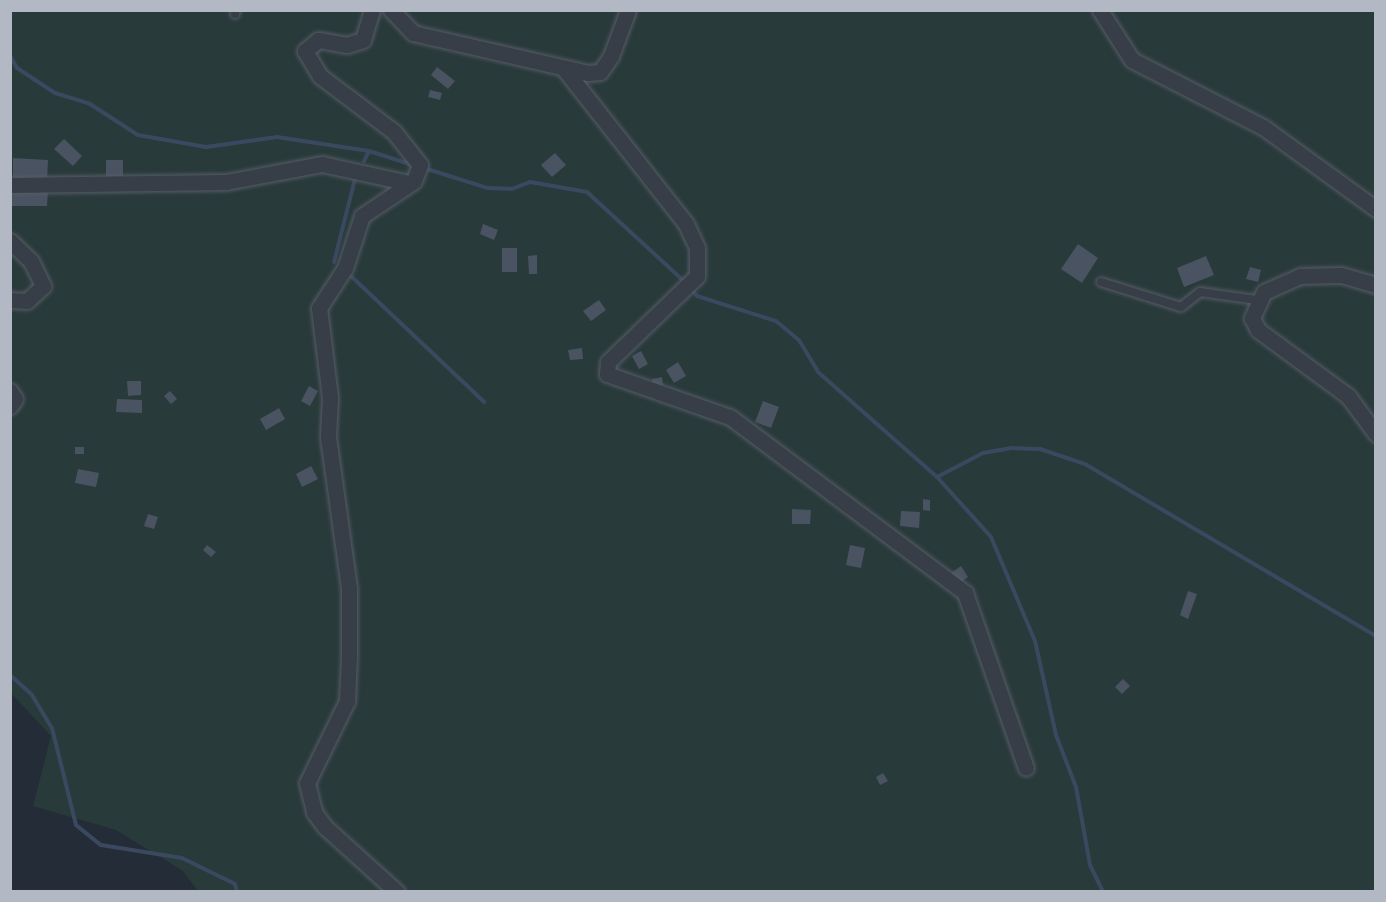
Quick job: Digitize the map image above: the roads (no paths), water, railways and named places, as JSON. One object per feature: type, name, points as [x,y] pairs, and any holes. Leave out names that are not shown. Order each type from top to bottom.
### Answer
[{"type":"street","points":[[372,10],[363,40],[347,45],[312,41],[307,58],[320,75],[413,150],[420,165],[409,183],[362,216],[345,268],[319,308],[330,399],[328,436],[348,577],[349,657],[347,701],[307,783],[314,812],[325,827],[397,891]]},
{"type":"street","points":[[391,10],[413,33],[565,70],[600,72],[628,10]]},
{"type":"street","points":[[1100,10],[1132,60],[1263,127],[1376,209]]},
{"type":"street","points":[[565,70],[686,224],[697,248],[697,276],[608,362],[607,374],[730,417],[965,593],[1026,768]]},
{"type":"street","points":[[10,185],[226,182],[322,164],[409,183]]},
{"type":"street","points":[[10,241],[31,261],[43,286],[27,301],[10,300]]},
{"type":"street","points":[[1376,285],[1340,275],[1300,276],[1256,300],[1252,318],[1258,330],[1336,385],[1376,434]]},
{"type":"street","points":[[10,391],[15,399],[10,406]]},
{"type":"lane","points":[[1101,282],[1181,308],[1200,292],[1256,300]]},
{"type":"waterway","points":[[10,56],[17,68],[55,93],[90,104],[138,135],[206,147],[277,137],[369,151],[413,165]]},
{"type":"waterway","points":[[364,161],[369,151]]},
{"type":"waterway","points":[[424,168],[488,188],[512,189],[530,182],[587,192],[686,283]]},
{"type":"waterway","points":[[334,262],[355,179]]},
{"type":"waterway","points":[[352,277],[484,402]]},
{"type":"waterway","points":[[691,289],[697,296],[776,321],[799,340],[818,372],[937,477],[991,537],[1035,641],[1056,735],[1076,787],[1090,865],[1103,892]]},
{"type":"waterway","points":[[937,477],[983,453],[1012,448],[1040,449],[1085,464],[1376,636]]},
{"type":"waterway","points":[[10,675],[32,695],[52,728],[76,825],[101,845],[182,858],[235,884],[237,892]]}]
